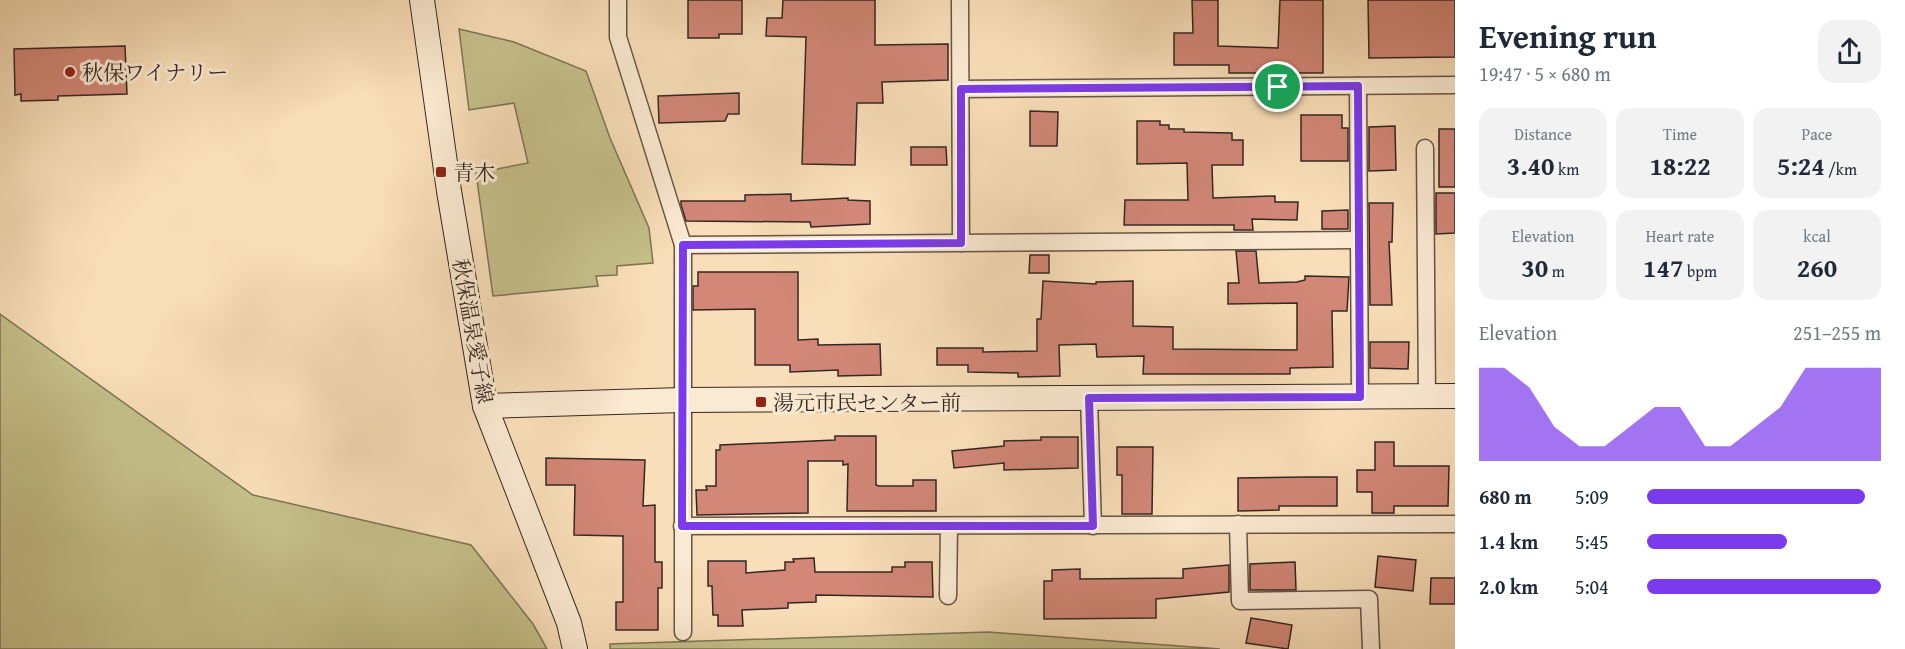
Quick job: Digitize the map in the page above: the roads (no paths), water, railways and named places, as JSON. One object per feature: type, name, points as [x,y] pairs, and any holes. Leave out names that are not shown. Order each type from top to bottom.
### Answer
[{"type":"street","name":"秋保温泉愛子線","points":[[422,0],[449,191],[485,406],[569,623],[575,649]]},
{"type":"street","points":[[618,0],[618,37],[683,245],[683,632]]},
{"type":"street","points":[[960,0],[961,243]]},
{"type":"street","points":[[961,89],[1455,85]]},
{"type":"street","points":[[1358,86],[1357,240],[1360,397]]},
{"type":"street","points":[[1425,148],[1427,397]]},
{"type":"street","points":[[683,245],[1357,240]]},
{"type":"street","points":[[485,406],[682,400],[1455,396]]},
{"type":"street","points":[[1089,398],[1093,526]]},
{"type":"street","points":[[1238,524],[1240,601],[1369,599],[1371,649]]},
{"type":"street","points":[[682,526],[1455,524]]},
{"type":"street","points":[[948,596],[949,527]]},
{"type":"place","name":"秋保ワイナリー","points":[[70,72]]},
{"type":"place","name":"青木","points":[[441,172]]},
{"type":"place","name":"湯元市民センター前","points":[[761,402]]}]
